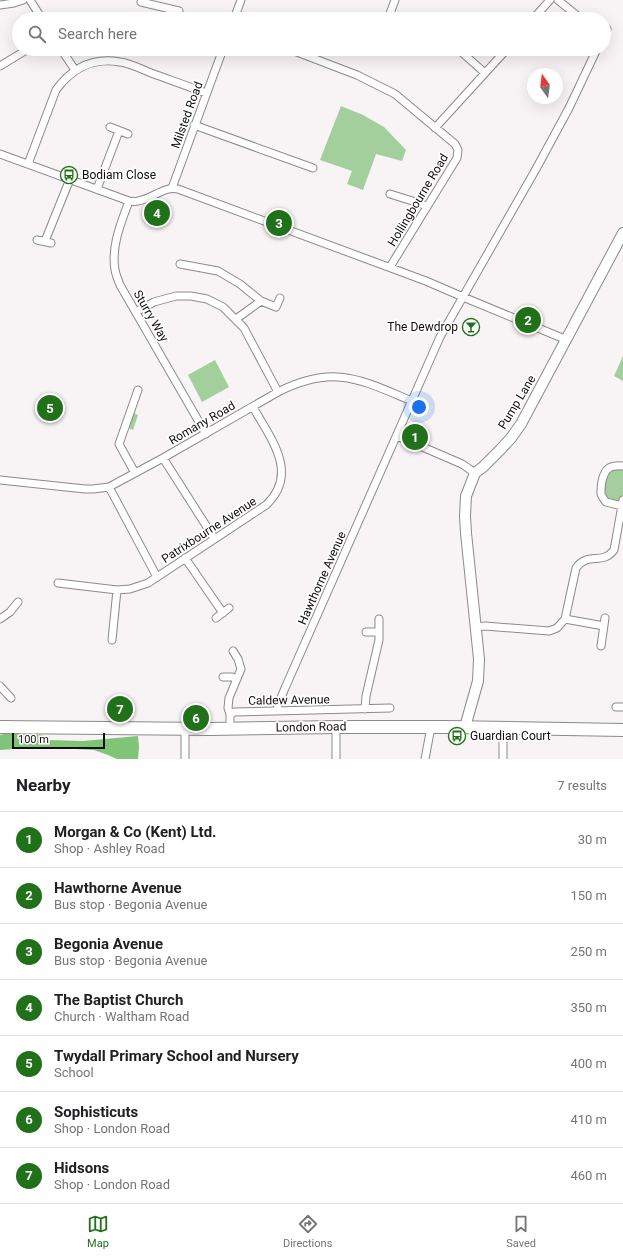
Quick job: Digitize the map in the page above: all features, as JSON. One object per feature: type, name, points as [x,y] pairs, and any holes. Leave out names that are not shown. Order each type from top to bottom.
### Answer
[{"type":"main road","name":"London Road","points":[[0,727],[185,729],[465,727],[623,730]]},
{"type":"street","points":[[0,5],[23,0]]},
{"type":"street","points":[[30,0],[38,12]]},
{"type":"street","points":[[236,12],[240,0]]},
{"type":"street","points":[[391,12],[395,0]]},
{"type":"street","points":[[539,12],[550,0]]},
{"type":"street","points":[[558,0],[573,12]]},
{"type":"street","points":[[139,1],[179,11]]},
{"type":"street","points":[[0,66],[16,56]]},
{"type":"street","points":[[66,56],[75,70]]},
{"type":"street","name":"Milsted Road","points":[[172,188],[220,56]]},
{"type":"street","name":"Hollingbourne Road","points":[[307,56],[357,75],[395,94],[455,144],[458,150],[457,158],[390,267]]},
{"type":"street","points":[[466,56],[485,73]]},
{"type":"street","points":[[435,128],[500,56]]},
{"type":"street","name":"Hawthorne Avenue","points":[[277,711],[285,688],[440,337],[536,169],[569,108],[594,56]]},
{"type":"street","points":[[28,164],[56,90],[75,70],[88,63],[104,60],[121,62],[206,93]]},
{"type":"street","points":[[194,125],[313,168]]},
{"type":"street","points":[[110,127],[128,134]]},
{"type":"street","points":[[97,190],[119,131]]},
{"type":"street","points":[[0,154],[129,201],[138,201],[167,189],[178,189],[426,280],[566,340]]},
{"type":"street","points":[[37,240],[48,242],[70,179]]},
{"type":"street","points":[[390,194],[422,204],[426,207]]},
{"type":"street","name":"Sturry Way","points":[[129,201],[116,241],[114,261],[115,272],[120,285],[206,434]]},
{"type":"street","name":"Pump Lane","points":[[465,727],[478,681],[479,659],[465,516],[466,496],[475,473],[487,463],[517,429],[623,233]]},
{"type":"street","points":[[180,264],[218,271],[240,284],[261,301],[276,307],[280,298]]},
{"type":"street","points":[[136,312],[154,302],[176,296],[191,296],[207,299],[223,307],[244,328],[278,392]]},
{"type":"street","points":[[236,319],[261,301]]},
{"type":"street","name":"Romany Road","points":[[0,480],[85,489],[110,487],[278,392],[304,380],[339,376],[362,380],[412,401]]},
{"type":"street","points":[[136,473],[119,444],[138,390]]},
{"type":"street","name":"Patrixbourne Avenue","points":[[58,583],[117,590],[148,583],[266,505],[273,498],[281,480],[281,463],[276,448],[253,407]]},
{"type":"street","points":[[397,436],[462,464],[475,473]]},
{"type":"street","points":[[163,458],[214,538]]},
{"type":"street","points":[[476,627],[485,626],[549,631],[557,628],[565,618],[576,568],[579,563],[586,559],[601,558],[610,554],[614,550],[622,503],[606,502],[601,494],[601,485],[605,472],[610,468],[623,466]]},
{"type":"street","points":[[110,487],[157,577]]},
{"type":"street","points":[[185,558],[226,610],[216,618]]},
{"type":"street","points":[[112,640],[117,590]]},
{"type":"street","points":[[0,619],[10,612],[18,602]]},
{"type":"street","points":[[565,618],[604,626]]},
{"type":"street","points":[[601,646],[605,618]]},
{"type":"street","points":[[365,709],[366,696],[379,643],[379,619]]},
{"type":"street","points":[[366,632],[380,632]]},
{"type":"street","points":[[230,729],[230,714],[228,708],[229,702],[241,669],[238,659],[233,651]]},
{"type":"street","points":[[223,677],[233,677],[237,679]]},
{"type":"street","points":[[0,686],[11,698]]},
{"type":"street","name":"Caldew Avenue","points":[[230,714],[234,712],[390,708]]},
{"type":"street","points":[[336,727],[336,759]]},
{"type":"street","points":[[425,759],[431,727]]},
{"type":"street","points":[[503,728],[503,759]]},
{"type":"street","points":[[185,729],[185,759]]},
{"type":"green space","points":[[341,106],[363,115],[384,127],[406,150],[402,161],[376,154],[363,190],[347,184],[352,171],[320,160]]},
{"type":"green space","points":[[623,356],[623,381],[614,376]]},
{"type":"green space","points":[[215,360],[229,387],[202,402],[188,375]]},
{"type":"green space","points":[[134,413],[138,415],[133,430],[130,429],[129,425]]},
{"type":"green space","points":[[623,466],[622,506],[606,502],[601,485],[605,472]]},
{"type":"green space","points":[[8,733],[43,735],[46,740],[83,741],[138,736],[138,759],[117,759],[94,750],[39,747],[0,750],[0,735]]},
{"type":"place","name":"Bodiam Close","points":[[69,175]]},
{"type":"place","name":"The Baptist Church","points":[[157,213]]},
{"type":"place","name":"Begonia Avenue","points":[[279,223]]},
{"type":"place","name":"Hawthorne Avenue","points":[[528,320]]},
{"type":"place","name":"The Dewdrop","points":[[471,327]]},
{"type":"place","name":"Twydall Primary School and Nursery","points":[[50,408]]},
{"type":"place","name":"Morgan & Co (Kent) Ltd.","points":[[415,437]]},
{"type":"place","name":"Hidsons","points":[[120,709]]},
{"type":"place","name":"Sophisticuts","points":[[196,718]]},
{"type":"place","name":"Guardian Court","points":[[457,736]]}]
